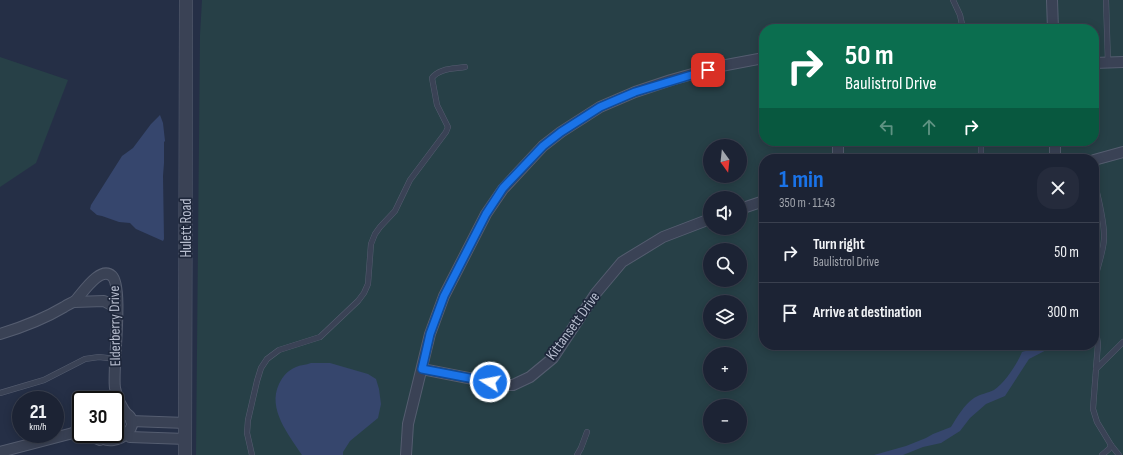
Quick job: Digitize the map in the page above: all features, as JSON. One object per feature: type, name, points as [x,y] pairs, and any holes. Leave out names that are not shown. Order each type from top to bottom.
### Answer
[{"type":"street","name":"Hulett Road","points":[[185,455],[186,0]]},
{"type":"street","points":[[1052,0],[1053,24]]},
{"type":"street","points":[[406,455],[408,424],[430,334],[444,296],[486,214],[503,188],[543,146],[561,132],[600,107],[635,92],[721,66],[759,59]]},
{"type":"street","points":[[1099,63],[1123,62]]},
{"type":"street","points":[[1099,159],[1123,152]]},
{"type":"street","points":[[747,207],[759,203]]},
{"type":"street","name":"Kittansett Drive","points":[[422,369],[504,385],[513,384],[530,377],[553,358],[596,293],[622,262],[664,237],[703,222]]},
{"type":"street","name":"Elderberry Drive","points":[[0,334],[27,326],[53,314],[74,302],[86,287],[100,276],[108,274],[112,276],[115,281],[117,308],[115,388],[121,406],[129,419]]},
{"type":"street","points":[[74,302],[104,301],[117,308]]},
{"type":"street","points":[[104,443],[109,446],[120,447],[130,437],[132,432],[129,419],[124,412]]},
{"type":"street","points":[[129,419],[186,423]]},
{"type":"street","points":[[0,452],[72,432]]},
{"type":"street","points":[[130,437],[186,439]]},
{"type":"lane","points":[[953,0],[960,15],[962,24]]},
{"type":"lane","points":[[1106,0],[1108,63]]},
{"type":"lane","points":[[252,455],[247,433],[248,420],[261,368],[267,360],[279,350],[312,341],[320,337],[358,301],[364,293],[368,284],[370,254],[375,234],[395,211],[410,180],[446,132],[448,127],[437,105],[432,78],[441,71],[465,67]]},
{"type":"lane","points":[[1099,208],[1104,237],[1102,254],[1099,262]]},
{"type":"lane","points":[[1096,369],[1123,342]]},
{"type":"lane","points":[[1098,350],[1093,409],[1097,422],[1119,455]]},
{"type":"lane","points":[[0,393],[44,380],[85,359],[99,357],[116,359]]},
{"type":"lane","points":[[577,455],[587,432]]},
{"type":"lane","points":[[1102,455],[1110,449],[1111,445]]},
{"type":"green space","points":[[202,0],[1123,0],[1123,455],[196,455],[200,35]]},
{"type":"green space","points":[[0,57],[68,80],[36,163],[0,187]]},
{"type":"water","points":[[160,115],[163,123],[165,141],[163,176],[163,241],[136,229],[130,223],[119,222],[97,215],[90,209],[91,205],[122,156],[133,148],[151,124]]},
{"type":"water","points":[[1028,350],[1046,350],[1029,359],[1005,396],[986,404],[970,418],[960,431],[941,443],[923,447],[903,455],[874,455],[906,446],[951,427],[961,411],[970,401],[979,395],[994,390],[1002,383],[1014,367],[1022,352]]},
{"type":"water","points":[[311,363],[330,363],[368,374],[376,379],[381,404],[378,418],[350,441],[343,452],[343,455],[302,455],[281,421],[276,403],[276,393],[279,384],[288,372],[298,366]]},
{"type":"route","points":[[490,382],[422,369],[430,334],[444,296],[486,214],[503,188],[543,146],[561,132],[600,107],[635,92],[708,70]]}]
